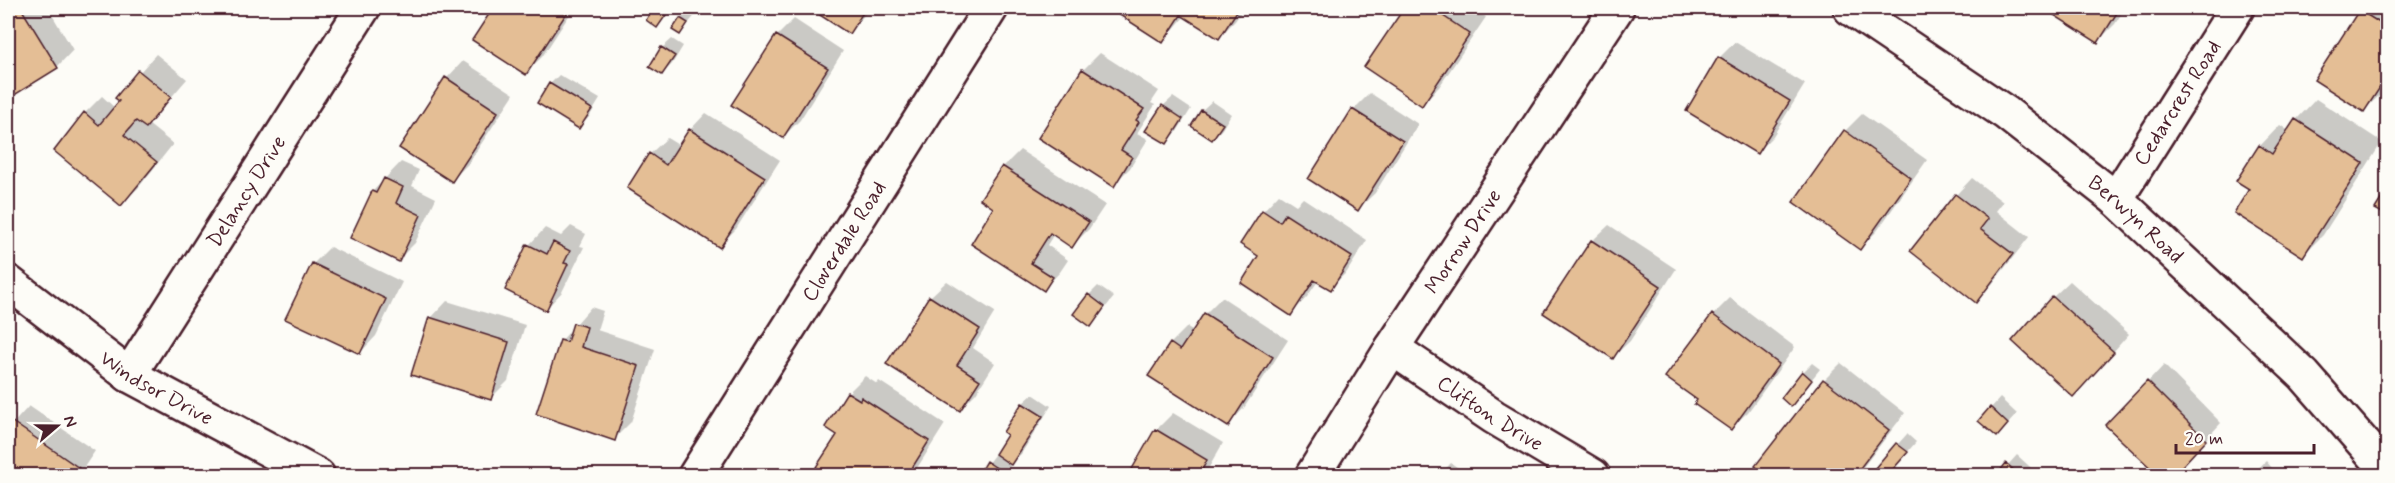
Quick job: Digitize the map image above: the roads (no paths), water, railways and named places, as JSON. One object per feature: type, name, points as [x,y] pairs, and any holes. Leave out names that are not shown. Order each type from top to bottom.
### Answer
[{"type":"street","name":"Delancy Drive","points":[[129,375],[363,8]]},
{"type":"street","name":"Cloverdale Road","points":[[695,476],[991,8]]},
{"type":"street","name":"Morrow Drive","points":[[1312,476],[1392,348],[1617,8]]},
{"type":"street","name":"Berwyn Road","points":[[1850,8],[2006,113],[2116,199],[2304,375],[2388,471]]},
{"type":"street","name":"Cedarcrest Road","points":[[2116,199],[2237,8]]},
{"type":"street","name":"Windsor Drive","points":[[8,282],[129,375],[318,476]]},
{"type":"street","name":"Clifton Drive","points":[[1392,348],[1494,417],[1593,476]]}]
